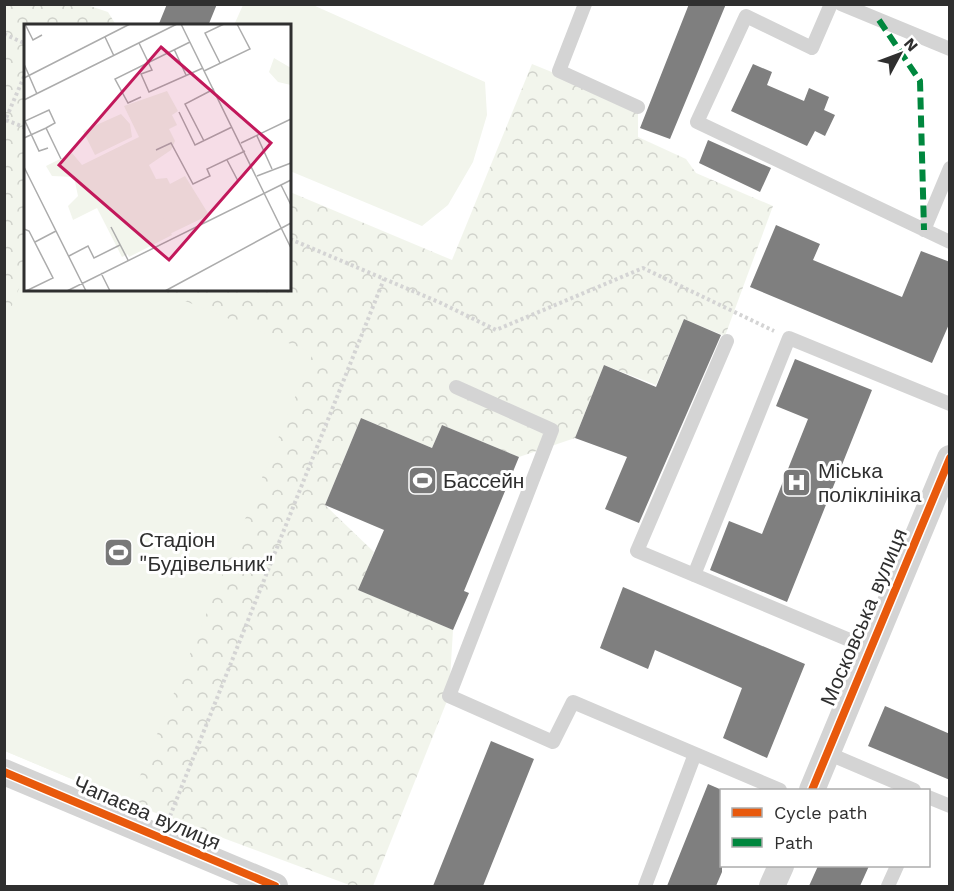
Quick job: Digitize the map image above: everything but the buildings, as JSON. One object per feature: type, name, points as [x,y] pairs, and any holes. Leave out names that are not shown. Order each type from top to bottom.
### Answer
[{"type":"street","name":"Московська вулиця","points":[[812,789],[950,458]]},
{"type":"street","name":"Чапаєва вулиця","points":[[4,772],[275,886]]},
{"type":"street","points":[[772,886],[781,867]]},
{"type":"lane","points":[[585,4],[559,70],[638,107]]},
{"type":"lane","points":[[831,4],[812,48],[746,16],[697,122],[950,242]]},
{"type":"lane","points":[[841,4],[950,49]]},
{"type":"lane","points":[[924,230],[950,168]]},
{"type":"lane","points":[[694,575],[789,338],[950,404]]},
{"type":"lane","points":[[727,341],[637,551],[871,649]]},
{"type":"lane","points":[[456,387],[552,430],[449,696],[553,742],[573,702],[778,789]]},
{"type":"lane","points":[[827,753],[912,789]]},
{"type":"lane","points":[[645,886],[695,754]]},
{"type":"lane","points":[[930,798],[950,806]]},
{"type":"lane","points":[[888,886],[897,867]]},
{"type":"path","points":[[4,34],[24,43]]},
{"type":"path","points":[[24,77],[5,121],[24,127]]},
{"type":"path","points":[[291,239],[441,303],[496,330],[643,268],[789,338]]},
{"type":"path","points":[[161,838],[384,279]]},
{"type":"green space","points":[[4,5],[87,5],[108,12],[115,24],[24,24],[24,291],[291,291],[291,192],[452,260],[532,64],[638,107],[638,137],[686,159],[696,173],[773,206],[725,336],[684,319],[656,385],[604,365],[575,438],[519,457],[442,425],[432,448],[361,418],[325,505],[374,552],[359,590],[453,630],[449,696],[373,886],[352,886],[129,803],[5,751]]},
{"type":"green space","points":[[243,5],[313,5],[485,82],[487,115],[473,162],[448,205],[422,226],[291,171],[291,24],[234,24]]},
{"type":"green space","name":"Стадіон \"Будівельник\"","points":[[24,276],[24,291],[160,291],[313,353],[129,803],[5,751],[4,325]]},
{"type":"marked path","points":[[879,20],[920,81],[924,230]]},
{"type":"cycle path","points":[[812,789],[950,458]]},
{"type":"cycle path","points":[[4,772],[275,886]]},
{"type":"place","name":"Бассейн","points":[[422,481]]},
{"type":"place","name":"Міська поліклініка","points":[[797,483]]},
{"type":"place","name":"Стадіон \"Будівельник\"","points":[[118,552]]}]
